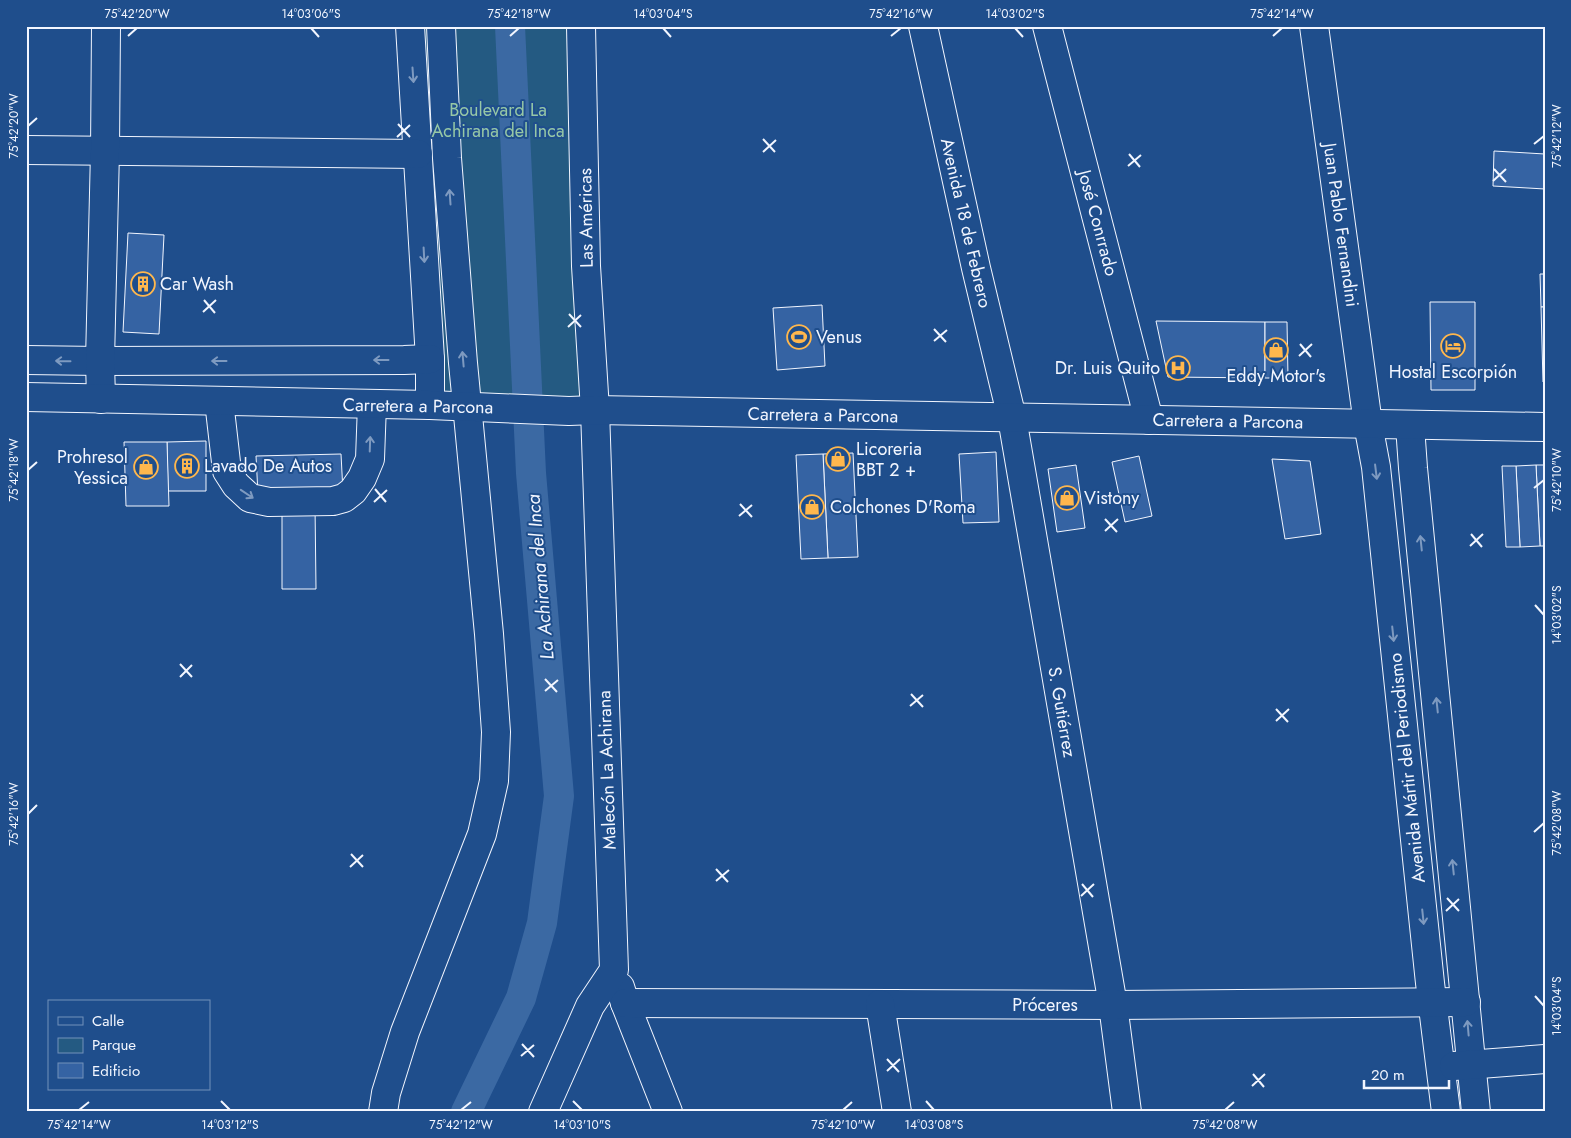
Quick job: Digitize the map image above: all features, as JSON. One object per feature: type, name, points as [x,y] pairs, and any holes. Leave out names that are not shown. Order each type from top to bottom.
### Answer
[{"type":"street","points":[[101,399],[106,26]]},
{"type":"street","points":[[410,26],[430,359],[430,405]]},
{"type":"street","points":[[383,1112],[386,1093],[405,1032],[482,834],[494,781],[496,732],[447,158],[442,26]]},
{"type":"street","name":"Las Américas","points":[[581,26],[586,266],[582,411]]},
{"type":"street","name":"Avenida 18 de Febrero","points":[[923,26],[976,268],[1012,418]]},
{"type":"street","name":"José Conrrado","points":[[1048,26],[1149,420]]},
{"type":"street","name":"Juan Pablo Fernandini","points":[[1314,26],[1368,424]]},
{"type":"street","points":[[26,150],[418,154]]},
{"type":"street","points":[[26,360],[100,362],[430,359]]},
{"type":"street","name":"Carretera a Parcona","points":[[26,397],[430,405],[582,411],[1545,427]]},
{"type":"street","points":[[219,401],[227,471],[236,486],[250,498],[268,502],[334,501],[344,498],[353,491],[362,478],[370,459],[372,404]]},
{"type":"street","name":"Malecón La Achirana","points":[[582,411],[614,970],[624,1003],[668,1112]]},
{"type":"street","name":"S. Gutiérrez","points":[[1012,418],[1113,1006],[1127,1112]]},
{"type":"street","name":"Avenida Mártir del Periodismo","points":[[1368,424],[1376,467],[1432,1002],[1446,1112]]},
{"type":"street","name":"Avenida Mártir del Periodismo","points":[[1410,426],[1476,1112]]},
{"type":"street","points":[[542,1112],[590,1006],[614,970]]},
{"type":"street","name":"Próceres","points":[[624,1003],[1113,1006],[1466,1002]]},
{"type":"street","points":[[880,1004],[897,1112]]},
{"type":"street","points":[[1441,1066],[1545,1059]]},
{"type":"green space","name":"Boulevard La Achirana del Inca","points":[[404,26],[582,26],[595,410],[430,405]]},
{"type":"building","points":[[1494,151],[1545,154],[1545,189],[1493,186]]},
{"type":"building","name":"Car Wash","points":[[128,233],[164,235],[159,334],[123,332]]},
{"type":"building","points":[[1540,274],[1545,274],[1545,307],[1541,307]]},
{"type":"building","name":"Hostal Escorpión","points":[[1430,302],[1475,302],[1475,390],[1431,390]]},
{"type":"building","name":"Venus","points":[[822,305],[825,366],[777,370],[773,308]]},
{"type":"building","points":[[1541,307],[1545,307],[1545,382],[1543,382]]},
{"type":"building","points":[[1156,321],[1265,322],[1265,378],[1168,377]]},
{"type":"building","name":"Eddy Motor's","points":[[1265,322],[1287,322],[1288,378],[1265,378]]},
{"type":"building","name":"Lavado De Autos","points":[[206,441],[206,491],[168,491],[167,442]]},
{"type":"building","name":"Prohresol Yessica","points":[[124,442],[167,442],[169,506],[126,506]]},
{"type":"building","points":[[996,452],[999,522],[963,523],[959,454]]},
{"type":"building","points":[[853,453],[858,557],[828,558],[823,454]]},
{"type":"building","points":[[341,454],[343,492],[258,494],[256,456]]},
{"type":"building","name":"Colchones D'Roma","points":[[823,454],[828,558],[801,559],[796,455]]},
{"type":"building","points":[[1139,456],[1152,516],[1125,522],[1112,462]]},
{"type":"building","points":[[1272,459],[1310,461],[1321,534],[1285,539]]},
{"type":"building","name":"Vistony","points":[[1076,465],[1085,528],[1057,532],[1048,469]]},
{"type":"building","points":[[1536,465],[1545,465],[1545,546],[1540,546]]},
{"type":"building","points":[[1536,465],[1540,546],[1520,547],[1516,466]]},
{"type":"building","points":[[1502,466],[1516,466],[1520,547],[1506,547]]},
{"type":"building","points":[[282,504],[315,504],[316,589],[282,589]]},
{"type":"waterway","name":"La Achirana del Inca","points":[[466,1112],[521,998],[542,923],[559,796],[531,473],[510,26]]},
{"type":"place","name":"Car Wash","points":[[143,284]]},
{"type":"place","name":"Venus","points":[[799,337]]},
{"type":"place","name":"Hostal Escorpión","points":[[1453,346]]},
{"type":"place","name":"Eddy Motor's","points":[[1276,350]]},
{"type":"place","name":"Dr. Luis Quito","points":[[1178,368]]},
{"type":"place","name":"Licoreria BBT 2 +","points":[[838,459]]},
{"type":"place","name":"Lavado De Autos","points":[[187,466]]},
{"type":"place","name":"Prohresol Yessica","points":[[146,467]]},
{"type":"place","name":"Vistony","points":[[1067,498]]},
{"type":"place","name":"Colchones D'Roma","points":[[812,507]]}]
